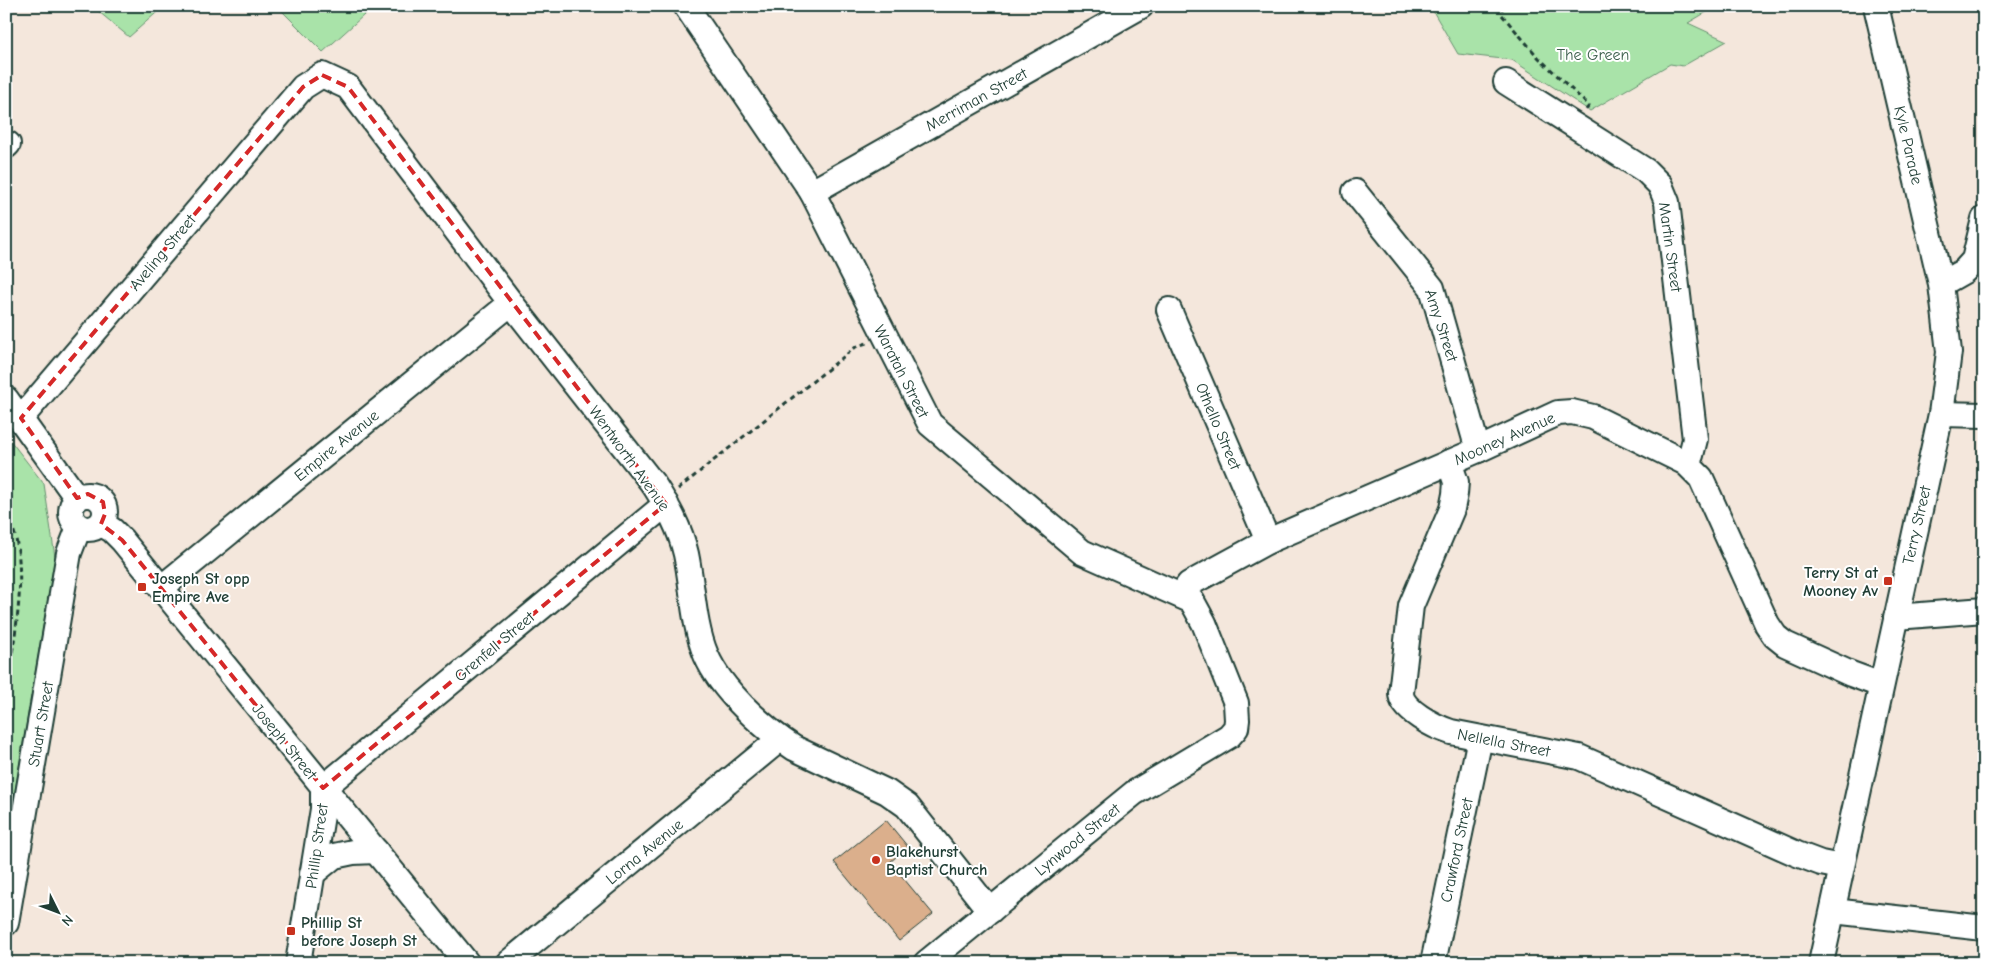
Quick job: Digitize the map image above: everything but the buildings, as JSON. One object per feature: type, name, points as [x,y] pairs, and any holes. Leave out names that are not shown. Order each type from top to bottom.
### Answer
[{"type":"street","name":"Waratah Street","points":[[686,6],[812,192],[926,419],[934,429],[1082,552],[1163,590],[1192,601],[1204,623],[1236,703],[1238,713],[1236,728]]},
{"type":"street","name":"Merriman Street","points":[[812,192],[1141,6]]},
{"type":"street","name":"Kyle Parade","points":[[1876,6],[1941,284]]},
{"type":"street","name":"Wentworth Avenue","points":[[303,86],[322,75],[348,87],[511,303],[654,485],[677,526],[686,554],[701,638],[707,656],[716,673],[733,694],[766,728],[780,739],[794,748],[887,792],[907,806],[990,911]]},
{"type":"street","name":"Martin Street","points":[[1506,82],[1646,171],[1660,185],[1667,202],[1695,439],[1691,455],[1686,463]]},
{"type":"street","name":"Aveling Street","points":[[21,418],[303,86]]},
{"type":"street","name":"Amy Street","points":[[1355,192],[1432,288],[1478,450]]},
{"type":"street","points":[[1941,284],[1964,271],[1974,260],[1984,219]]},
{"type":"street","name":"Terry Street","points":[[1821,963],[1941,414],[1949,352],[1941,284]]},
{"type":"street","name":"Empire Avenue","points":[[161,588],[511,303]]},
{"type":"street","name":"Othello Street","points":[[1169,310],[1268,541]]},
{"type":"street","points":[[6,399],[77,498],[71,513],[72,518],[90,525]]},
{"type":"street","name":"Mooney Avenue","points":[[1181,596],[1188,584],[1268,541],[1478,450],[1558,413],[1572,412],[1593,417],[1686,463],[1701,478],[1705,485],[1767,624],[1775,636],[1785,644],[1850,674],[1882,685]]},
{"type":"street","points":[[1941,414],[1984,415]]},
{"type":"street","name":"Nellella Street","points":[[1449,462],[1456,482],[1452,508],[1411,606],[1401,698],[1407,707],[1443,729],[1579,757],[1797,854],[1821,863],[1841,867]]},
{"type":"street","name":"Grenfell Street","points":[[323,788],[666,504]]},
{"type":"street","name":"Joseph Street","points":[[90,525],[112,530],[122,540],[467,963]]},
{"type":"street","name":"Stuart Street","points":[[6,923],[69,553],[90,525]]},
{"type":"street","points":[[1896,617],[1984,610]]},
{"type":"street","name":"Lynwood Street","points":[[926,963],[1134,793],[1224,739],[1236,728]]},
{"type":"street","name":"Crawford Street","points":[[1433,963],[1480,738]]},
{"type":"street","name":"Lorna Avenue","points":[[508,963],[780,739]]},
{"type":"street","name":"Phillip Street","points":[[298,963],[323,809],[323,788]]},
{"type":"street","points":[[312,874],[334,856],[353,852],[376,851]]},
{"type":"street","points":[[1833,911],[1984,928]]},
{"type":"path","points":[[1502,6],[1502,15],[1539,58],[1589,106],[1576,126]]},
{"type":"path","points":[[666,504],[674,492],[857,346],[884,336]]},
{"type":"path","points":[[6,515],[12,523],[20,566],[14,649],[6,681]]},
{"type":"highlighted area","points":[[322,75],[348,87],[666,504],[323,788],[122,540],[101,524],[105,514],[103,502],[88,494],[77,498],[21,418],[303,87]]},
{"type":"green space","points":[[92,6],[164,6],[129,37]]},
{"type":"green space","points":[[277,6],[374,6],[323,52]]},
{"type":"green space","name":"The Green","points":[[1430,6],[1717,6],[1688,23],[1727,41],[1683,66],[1670,64],[1590,111],[1512,60],[1458,54]]},
{"type":"green space","points":[[6,435],[44,484],[55,557],[6,843]]},
{"type":"place","name":"Terry St at Mooney Av","points":[[1888,581]]},
{"type":"place","name":"Joseph St opp Empire Ave","points":[[142,587]]},
{"type":"place","name":"Blakehurst Baptist Church","points":[[876,860]]},
{"type":"place","name":"Phillip St before Joseph St","points":[[291,931]]}]
